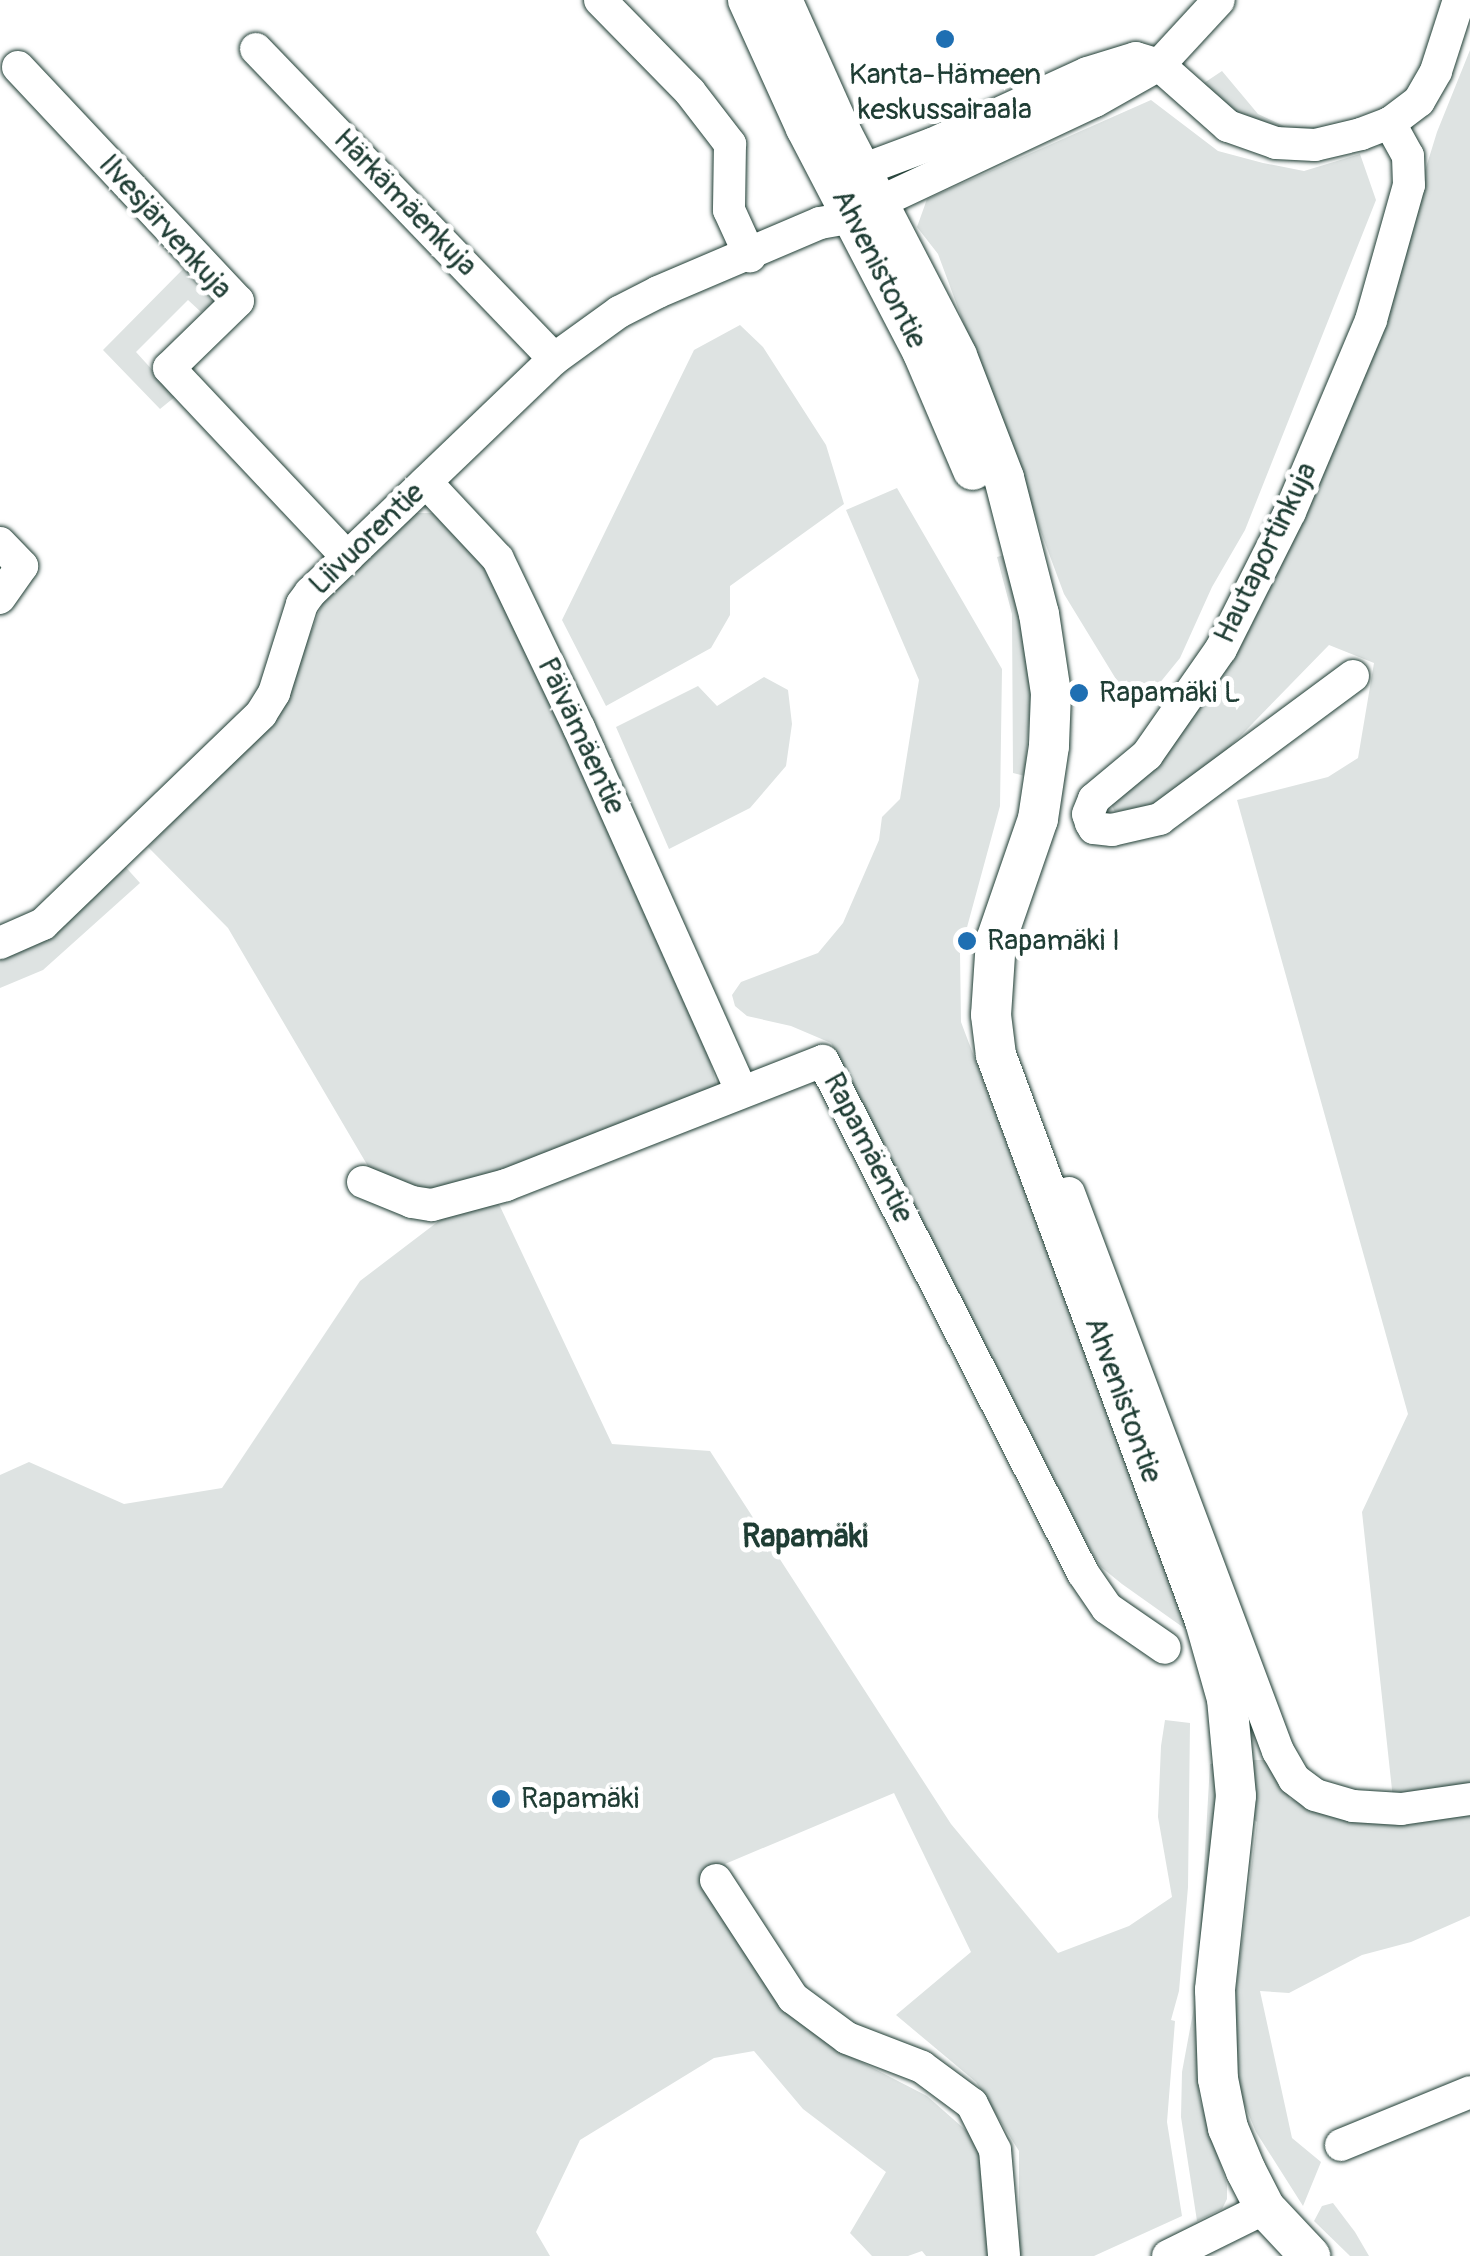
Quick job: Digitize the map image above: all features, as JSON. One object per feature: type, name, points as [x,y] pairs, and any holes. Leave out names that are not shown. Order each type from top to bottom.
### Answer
[{"type":"main road","name":"Ahvenistontie","points":[[748,0],[850,199],[957,356],[1004,478],[1038,614],[1051,692],[1038,819],[996,940],[991,1015],[996,1055],[1204,1620],[1227,1700],[1236,1796],[1213,2032],[1228,2128],[1265,2208],[1310,2256]]},
{"type":"main road","name":"Ahvenistontie","points":[[782,0],[850,199]]},
{"type":"street","points":[[600,0],[690,92],[730,144],[730,210],[750,256]]},
{"type":"street","points":[[1219,0],[1159,65],[1228,126],[1276,142],[1315,146],[1390,122],[1428,88],[1459,0]]},
{"type":"street","name":"Härkämäenkuja","points":[[256,48],[554,359]]},
{"type":"street","name":"Liivuorentie","points":[[0,944],[43,924],[261,714],[274,693],[302,604],[554,359],[619,312],[750,256],[850,199],[932,144],[1110,64],[1136,58],[1159,65]]},
{"type":"street","name":"Ilvesjärvenkuja","points":[[18,68],[238,300],[169,368],[348,557]]},
{"type":"street","name":"Hautaportinkuja","points":[[1353,676],[1160,819],[1112,830],[1094,828],[1091,823],[1088,814],[1094,799],[1147,755],[1221,650],[1290,512],[1371,320],[1410,185],[1408,156],[1390,122]]},
{"type":"street","name":"Päivämäentie","points":[[426,482],[498,559],[740,1090]]},
{"type":"street","points":[[0,598],[11,554]]},
{"type":"street","name":"Rapamäentie","points":[[362,1182],[412,1202],[432,1204],[506,1185],[740,1090],[823,1061],[1083,1573],[1107,1608],[1164,1648]]},
{"type":"street","points":[[1069,1193],[1278,1751],[1294,1779],[1315,1795],[1353,1806],[1401,1810],[1470,1799]]},
{"type":"street","points":[[716,1880],[794,1998],[847,2038],[922,2067],[972,2104],[995,2150],[1004,2256]]},
{"type":"street","points":[[1342,2145],[1470,2092]]},
{"type":"street","points":[[1168,2256],[1265,2208]]},
{"type":"shaded area","points":[[1470,50],[1470,1786],[1393,1799],[1362,1512],[1408,1414],[1237,800],[1328,777],[1358,758],[1374,663],[1329,645],[1216,761],[1165,802],[1115,812],[1107,796],[1146,776],[1378,323],[1437,132]]},
{"type":"shaded area","points":[[1222,71],[1258,114],[1286,127],[1320,127],[1369,115],[1330,134],[1275,133],[1221,105],[1204,83]]},
{"type":"shaded area","points":[[1151,100],[1218,151],[1263,163],[1304,171],[1360,154],[1376,200],[1245,530],[1212,587],[1180,658],[1154,690],[1138,700],[1122,689],[1064,594],[938,254],[917,227],[927,199]]},
{"type":"shaded area","points":[[190,262],[217,296],[215,303],[201,312],[188,300],[136,352],[176,396],[160,409],[103,350]]},
{"type":"shaded area","points":[[740,325],[763,347],[826,445],[844,504],[730,586],[730,615],[711,648],[606,706],[562,620],[694,350]]},
{"type":"shaded area","points":[[897,488],[1002,669],[1000,806],[960,953],[961,1022],[1191,1633],[1101,1567],[1088,1546],[831,1043],[791,1026],[747,1016],[735,1006],[732,995],[741,982],[818,953],[843,923],[879,840],[882,817],[900,799],[919,680],[846,510]]},
{"type":"shaded area","points":[[414,513],[436,513],[486,564],[702,1030],[717,1087],[499,1173],[431,1192],[369,1168],[228,928],[148,847],[278,714],[323,602]]},
{"type":"shaded area","points":[[1004,555],[1015,592],[1031,690],[1025,776],[1013,773],[1012,614],[997,557]]},
{"type":"shaded area","points":[[764,677],[788,690],[792,724],[786,766],[750,808],[669,849],[616,727],[698,686],[717,706]]},
{"type":"shaded area","points":[[122,863],[140,883],[43,970],[0,988],[0,960],[14,954]]},
{"type":"shaded area","points":[[497,1200],[612,1444],[710,1451],[951,1824],[1058,1953],[1129,1926],[1172,1897],[1158,1817],[1161,1746],[1165,1720],[1190,1723],[1188,1887],[1179,1991],[1171,2020],[1175,2021],[1167,2122],[1182,2216],[1094,2256],[1019,2256],[1019,2151],[976,2082],[896,2015],[971,1952],[894,1793],[725,1864],[836,2049],[927,2096],[978,2141],[991,2256],[926,2256],[922,2251],[908,2256],[872,2256],[850,2233],[886,2172],[803,2109],[754,2051],[714,2058],[580,2140],[536,2232],[550,2256],[0,2256],[0,1475],[29,1462],[124,1504],[222,1488],[360,1281],[448,1214]]},
{"type":"shaded area","points":[[1251,1760],[1272,1760],[1290,1799],[1344,1817],[1408,1825],[1470,1813],[1470,1916],[1411,1942],[1362,1955],[1289,1993],[1260,1991],[1292,2138],[1321,2162],[1303,2206],[1256,2132],[1241,2096],[1235,2044],[1236,1989],[1257,1822],[1252,1818]]},
{"type":"shaded area","points":[[1217,1763],[1217,1829],[1197,2058],[1199,2097],[1227,2185],[1227,2199],[1222,2209],[1197,2221],[1181,2117],[1182,2072],[1197,1991],[1210,1764]]},
{"type":"shaded area","points":[[1333,2203],[1369,2256],[1350,2256],[1314,2221],[1322,2206]]},
{"type":"place","name":"Kanta-Hämeen keskussairaala","points":[[945,39]]},
{"type":"place","name":"Rapamäki L","points":[[1079,693]]},
{"type":"place","name":"Rapamäki I","points":[[967,941]]},
{"type":"place","name":"Rapamäki","points":[[501,1799]]},
{"type":"district","name":"Rapamäki","points":[[805,1537]]}]
